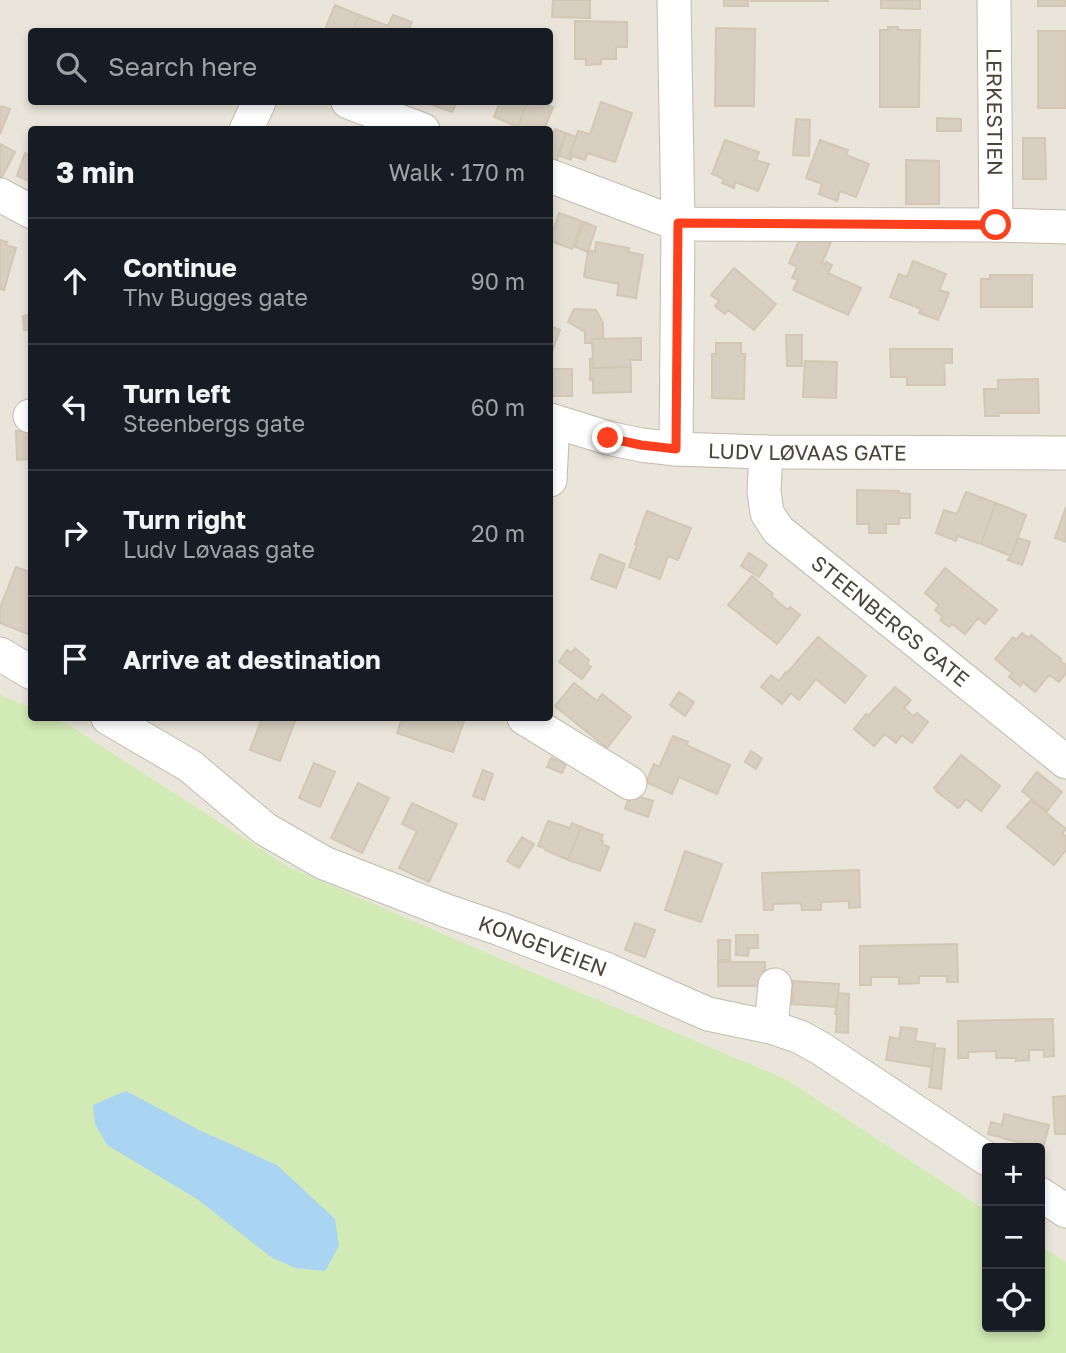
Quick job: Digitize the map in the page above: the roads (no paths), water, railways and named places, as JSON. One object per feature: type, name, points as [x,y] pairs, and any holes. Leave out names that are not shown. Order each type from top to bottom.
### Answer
[{"type":"street","points":[[674,0],[678,223],[676,449]]},
{"type":"street","name":"LERKESTIEN","points":[[994,0],[996,225]]},
{"type":"street","points":[[248,126],[258,105]]},
{"type":"street","points":[[356,105],[412,126]]},
{"type":"street","points":[[553,177],[678,223],[1066,228]]},
{"type":"street","points":[[0,195],[28,210]]},
{"type":"street","name":"LUDV LØVAAS GATE","points":[[553,422],[608,438],[676,449],[1066,453]]},
{"type":"street","name":"STEENBERGS GATE","points":[[765,452],[764,491],[767,513],[778,530],[1066,762]]},
{"type":"street","points":[[0,654],[28,671]]},
{"type":"street","name":"KONGEVEIEN","points":[[113,721],[190,766],[265,829],[324,863],[608,970],[708,1014],[771,1027],[800,1037],[982,1156]]},
{"type":"street","points":[[529,721],[630,783]]},
{"type":"street","points":[[771,1027],[775,985]]},
{"type":"street","points":[[1045,1197],[1066,1211]]},
{"type":"water","points":[[126,1091],[199,1130],[277,1165],[335,1219],[339,1246],[325,1271],[295,1268],[271,1257],[197,1199],[107,1145],[95,1124],[93,1105]]}]
